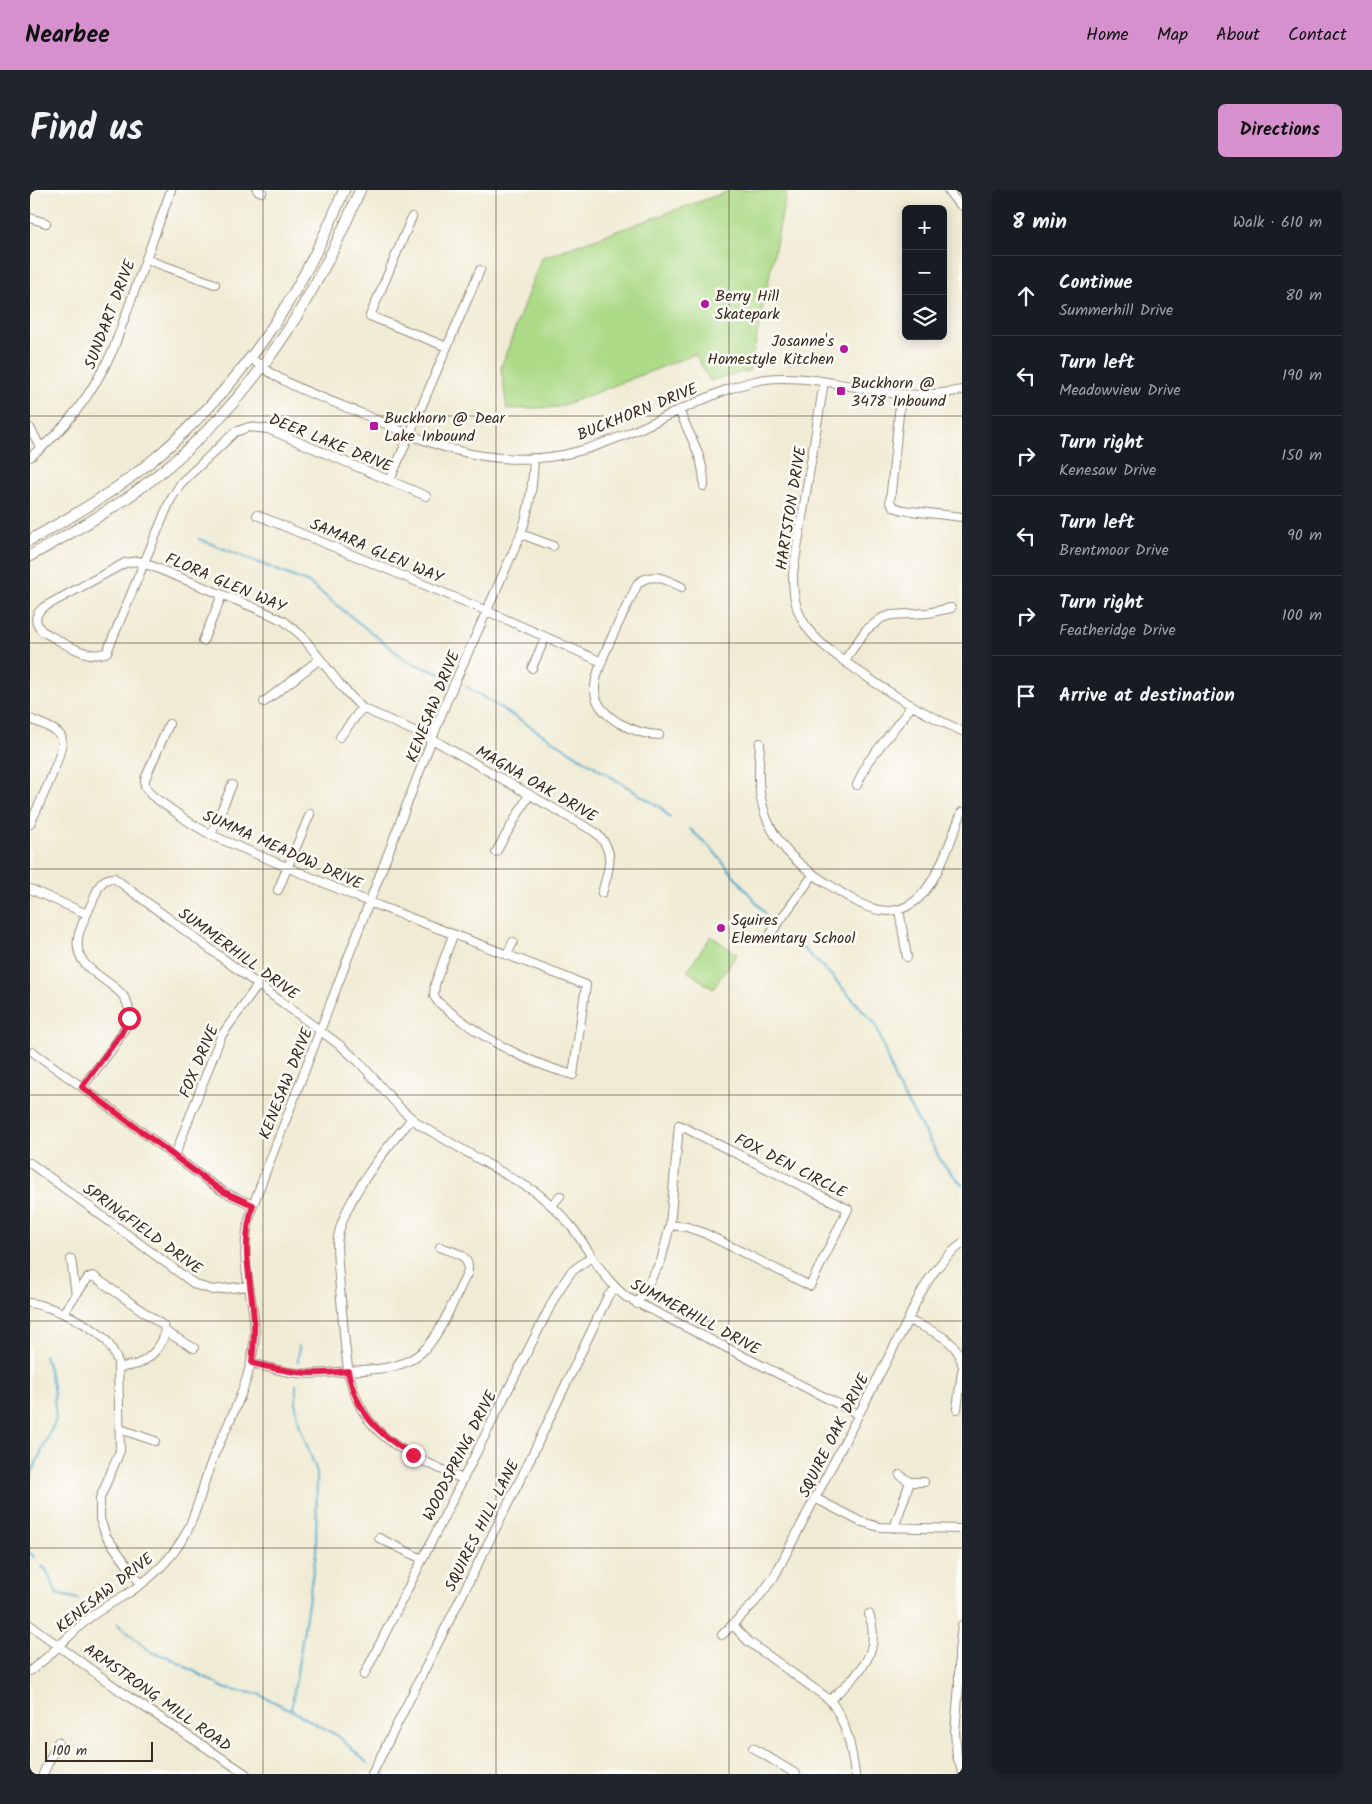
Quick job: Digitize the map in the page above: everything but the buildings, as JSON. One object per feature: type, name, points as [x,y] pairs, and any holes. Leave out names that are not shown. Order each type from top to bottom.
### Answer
[{"type":"main road","points":[[30,540],[94,502],[153,460],[200,416],[251,358],[278,321],[311,264],[344,190]]},
{"type":"main road","points":[[30,556],[97,518],[155,477],[185,451],[220,416],[262,368],[287,333],[322,274],[360,190]]},
{"type":"street","name":"SUNDART DRIVE","points":[[30,457],[61,430],[78,410],[98,380],[113,350],[171,190]]},
{"type":"street","points":[[948,190],[962,206]]},
{"type":"street","points":[[412,217],[370,316],[447,347]]},
{"type":"street","points":[[30,218],[46,223]]},
{"type":"street","points":[[146,259],[215,284]]},
{"type":"street","points":[[390,480],[411,436],[480,270]]},
{"type":"street","name":"BUCKHORN DRIVE","points":[[251,358],[262,368],[282,380],[411,436],[470,454],[503,458],[534,458],[577,452],[602,444],[726,390],[753,382],[777,378],[800,378],[901,394],[935,394],[962,390]]},
{"type":"street","name":"HARTSTON DRIVE","points":[[824,382],[793,573],[793,586],[798,611],[807,629],[823,646],[878,686],[911,707],[962,731]]},
{"type":"street","points":[[901,394],[890,502],[894,507],[903,510],[962,517]]},
{"type":"street","points":[[679,410],[700,461],[704,474],[704,486]]},
{"type":"street","points":[[30,428],[41,448]]},
{"type":"street","name":"DEER LAKE DRIVE","points":[[144,562],[125,563],[44,607],[37,614],[38,627],[42,631],[88,654],[101,656],[107,652],[170,501],[178,487],[230,436],[241,429],[268,429],[426,496]]},
{"type":"street","name":"KENESAW DRIVE","points":[[31,1671],[97,1613],[141,1584],[164,1564],[192,1521],[212,1460],[238,1403],[252,1363],[255,1335],[246,1246],[248,1223],[253,1205],[432,739],[521,534],[527,518],[533,490],[534,458]]},
{"type":"street","name":"SAMARA GLEN WAY","points":[[257,515],[487,611],[602,662]]},
{"type":"street","points":[[521,534],[553,546]]},
{"type":"street","name":"FLORA GLEN WAY","points":[[144,562],[284,621],[302,636],[350,697],[362,708],[432,739]]},
{"type":"street","points":[[659,735],[638,732],[626,727],[605,713],[599,706],[594,689],[595,681],[638,583],[648,577],[656,576],[682,587]]},
{"type":"street","points":[[203,641],[222,595]]},
{"type":"street","points":[[844,661],[866,630],[882,618],[891,615],[928,613],[951,608]]},
{"type":"street","points":[[532,668],[545,638]]},
{"type":"street","points":[[264,702],[320,659]]},
{"type":"street","points":[[856,785],[867,763],[911,707]]},
{"type":"street","points":[[340,737],[362,708]]},
{"type":"street","points":[[30,719],[56,732],[63,742],[60,755],[30,824]]},
{"type":"street","name":"SUMMA MEADOW DRIVE","points":[[168,724],[145,779],[145,786],[151,795],[189,822],[211,835],[287,868],[454,935],[586,985],[573,1075],[517,1055],[497,1045],[438,1002],[434,996],[435,984],[454,935]]},
{"type":"street","name":"MAGNA OAK DRIVE","points":[[432,739],[583,824],[602,838],[610,855],[608,873],[602,893]]},
{"type":"street","points":[[760,743],[760,793],[765,814],[775,836],[786,850],[813,875],[861,905],[883,911],[899,910],[910,905],[928,889],[962,812]]},
{"type":"street","points":[[211,835],[232,785]]},
{"type":"street","points":[[496,852],[529,795]]},
{"type":"street","points":[[278,890],[310,814]]},
{"type":"street","points":[[771,933],[813,875]]},
{"type":"street","name":"SUMMERHILL DRIVE","points":[[82,1087],[125,1029],[130,1014],[122,995],[85,964],[80,955],[79,935],[87,914],[102,882],[111,878],[116,879],[350,1053],[412,1119],[435,1135],[536,1192],[552,1205],[573,1229],[599,1270],[615,1288],[638,1304],[858,1414]]},
{"type":"street","points":[[30,888],[87,914]]},
{"type":"street","points":[[899,910],[907,957]]},
{"type":"street","points":[[507,955],[513,942]]},
{"type":"street","name":"FOX DRIVE","points":[[175,1155],[221,1036],[258,985]]},
{"type":"street","points":[[32,1052],[224,1192],[253,1205]]},
{"type":"street","points":[[412,1119],[380,1156],[345,1213],[338,1233],[336,1246],[348,1371],[354,1393],[360,1405],[368,1419],[385,1437],[413,1455],[462,1479]]},
{"type":"street","name":"FOX DEN CIRCLE","points":[[638,1304],[662,1261],[670,1225],[679,1125],[848,1209],[810,1286],[704,1233],[687,1227],[670,1225]]},
{"type":"street","name":"SPRINGFIELD DRIVE","points":[[30,1162],[196,1285],[213,1290],[249,1286]]},
{"type":"street","points":[[552,1205],[560,1196]]},
{"type":"street","name":"SQUIRE OAK DRIVE","points":[[722,1635],[755,1602],[774,1577],[908,1320],[917,1298],[926,1283],[947,1257],[962,1244]]},
{"type":"street","points":[[252,1363],[295,1373],[320,1374],[393,1367],[417,1356],[433,1339],[469,1268],[463,1256],[440,1247]]},
{"type":"street","name":"WOODSPRING DRIVE","points":[[364,1675],[556,1293],[571,1272],[591,1257]]},
{"type":"street","points":[[71,1259],[76,1295]]},
{"type":"street","points":[[63,1313],[88,1278],[93,1276],[164,1326],[166,1332],[162,1343],[154,1353],[138,1364],[118,1368]]},
{"type":"street","name":"SQUIRES HILL LANE","points":[[372,1774],[528,1463],[608,1296],[615,1288]]},
{"type":"street","points":[[30,1303],[63,1313],[96,1332],[114,1350],[118,1368],[120,1451],[100,1498],[100,1519],[106,1536],[141,1584]]},
{"type":"street","points":[[908,1320],[949,1340],[959,1352],[962,1364]]},
{"type":"street","points":[[166,1332],[194,1348]]},
{"type":"street","points":[[957,1408],[962,1371]]},
{"type":"street","points":[[120,1429],[155,1441]]},
{"type":"street","points":[[900,1475],[910,1482],[924,1482]]},
{"type":"street","points":[[894,1528],[910,1482]]},
{"type":"street","points":[[815,1498],[858,1521],[880,1527],[962,1529]]},
{"type":"street","points":[[379,1538],[422,1559]]},
{"type":"street","points":[[830,1700],[856,1677],[867,1661],[872,1647],[873,1635],[873,1624],[869,1614]]},
{"type":"street","name":"ARMSTRONG MILL ROAD","points":[[30,1625],[126,1695],[246,1774]]},
{"type":"street","points":[[733,1625],[754,1647],[830,1700],[838,1711],[847,1732],[855,1774]]},
{"type":"street","points":[[962,1625],[955,1732],[957,1756],[962,1771]]},
{"type":"street","points":[[43,1774],[58,1742]]},
{"type":"street","points":[[752,1748],[796,1774]]},
{"type":"green space","points":[[732,190],[787,190],[750,370],[710,381],[695,354],[559,407],[507,409],[501,367],[541,258]]},
{"type":"green space","points":[[711,936],[737,954],[713,989],[687,971]]},
{"type":"waterway","points":[[199,539],[309,583],[407,661],[441,674]]},
{"type":"waterway","points":[[467,687],[661,808],[670,818]]},
{"type":"waterway","points":[[690,829],[711,848],[765,913]]},
{"type":"waterway","points":[[791,937],[829,973],[876,1025],[896,1083],[943,1164],[962,1184]]},
{"type":"waterway","points":[[298,1362],[299,1346]]},
{"type":"waterway","points":[[30,1477],[56,1419],[53,1386],[45,1355]]},
{"type":"waterway","points":[[296,1385],[296,1408],[300,1427],[317,1472],[316,1553],[291,1710],[338,1736],[367,1763]]},
{"type":"waterway","points":[[30,1553],[34,1557]]},
{"type":"waterway","points":[[42,1566],[47,1571],[57,1594],[78,1599]]},
{"type":"waterway","points":[[116,1623],[151,1652],[168,1657],[226,1689],[258,1694],[291,1710]]},
{"type":"waterway","points":[[382,1771],[385,1774]]},
{"type":"place","name":"Berry Hill Skatepark","points":[[705,304]]},
{"type":"place","name":"Josanne's Homestyle Kitchen","points":[[844,349]]},
{"type":"place","name":"Buckhorn @ 3478 Inbound","points":[[841,391]]},
{"type":"place","name":"Buckhorn @ Dear Lake Inbound","points":[[374,426]]},
{"type":"place","name":"Squires Elementary School","points":[[721,928]]},
{"type":"route","points":[[129,1018],[125,1029],[82,1087],[209,1182],[224,1192],[253,1205],[247,1230],[246,1246],[246,1264],[255,1335],[252,1363],[295,1373],[311,1374],[348,1371],[354,1393],[368,1419],[396,1446],[413,1455]]}]
